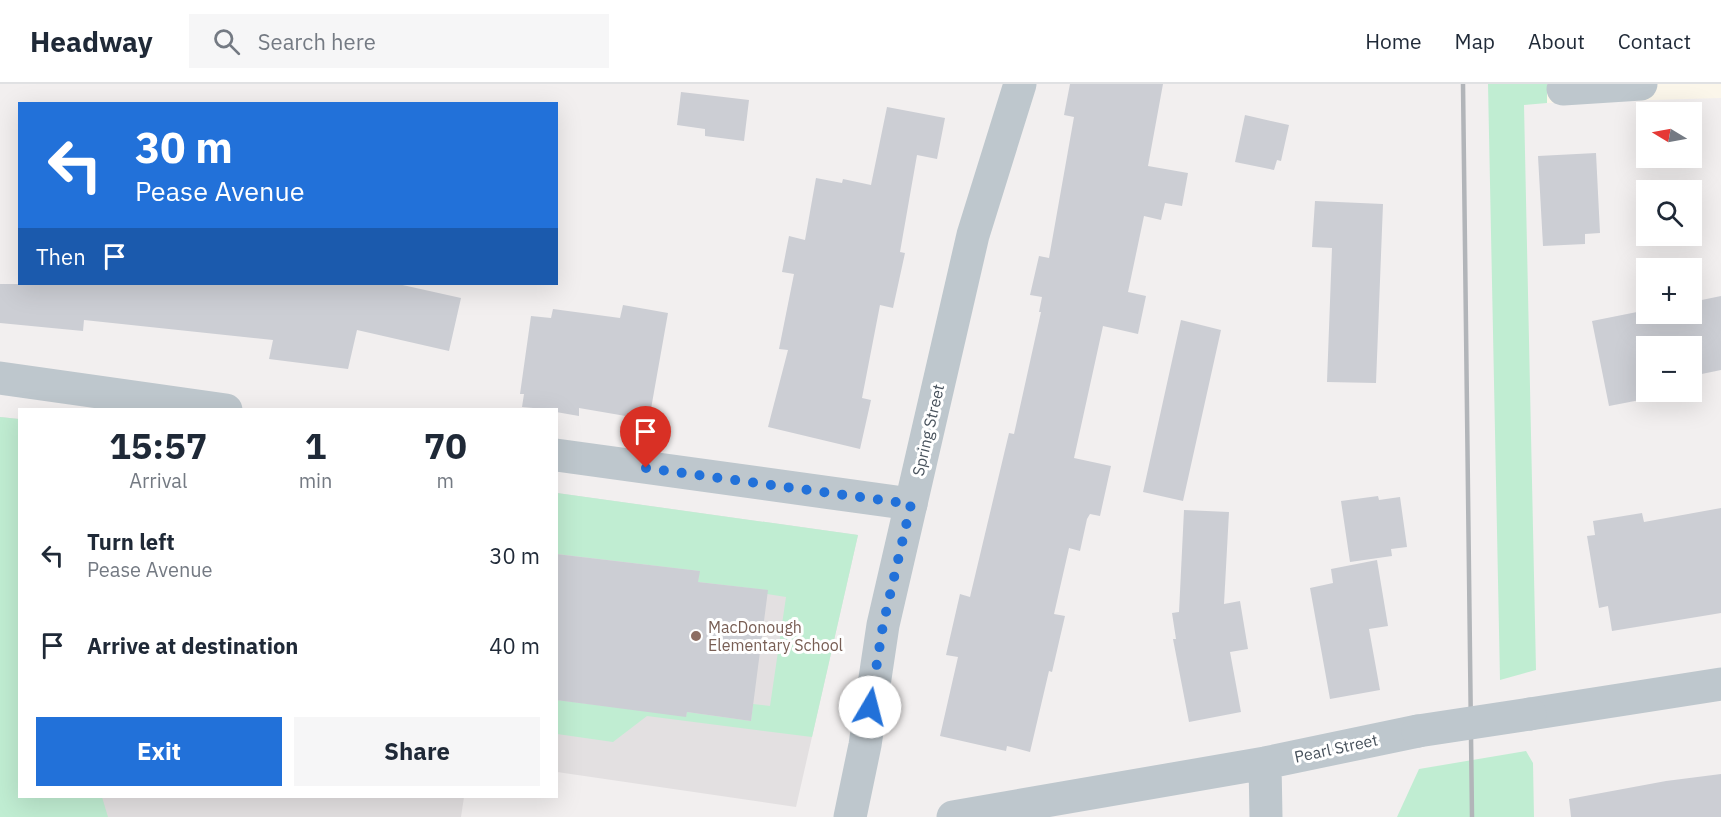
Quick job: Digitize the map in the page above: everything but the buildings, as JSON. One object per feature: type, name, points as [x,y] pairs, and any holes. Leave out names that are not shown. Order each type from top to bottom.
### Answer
[{"type":"street","name":"Spring Street","points":[[850,817],[866,745],[883,625],[973,235],[1020,84]]},
{"type":"street","points":[[1563,89],[1641,84]]},
{"type":"street","points":[[0,378],[212,408]]},
{"type":"street","points":[[558,455],[911,504]]},
{"type":"street","name":"Pearl Street","points":[[952,817],[1265,763],[1418,731],[1721,684]]},
{"type":"street","points":[[1265,763],[1266,817]]},
{"type":"shaded area","points":[[1547,84],[1721,84],[1721,98],[1547,103]]},
{"type":"shaded area","points":[[0,417],[18,419],[18,798],[464,798],[461,817],[0,817]]},
{"type":"shaded area","name":"MacDonough Elementary School","points":[[558,493],[858,535],[796,807],[558,772]]},
{"type":"green space","points":[[1488,84],[1547,84],[1547,103],[1524,105],[1536,670],[1500,680]]},
{"type":"green space","points":[[0,417],[18,419],[18,798],[102,798],[108,817],[0,817]]},
{"type":"green space","points":[[558,493],[858,535],[812,737],[647,716],[613,742],[558,734],[558,700],[686,716],[687,712],[751,721],[753,704],[770,706],[786,597],[767,594],[767,590],[698,582],[699,571],[558,554]]},
{"type":"green space","points":[[1526,751],[1533,763],[1534,817],[1397,817],[1419,769]]},
{"type":"railway","points":[[1463,84],[1472,817]]},
{"type":"place","name":"MacDonough Elementary School","points":[[696,636]]},
{"type":"route","points":[[646,468],[911,504],[883,625],[870,707]]}]
